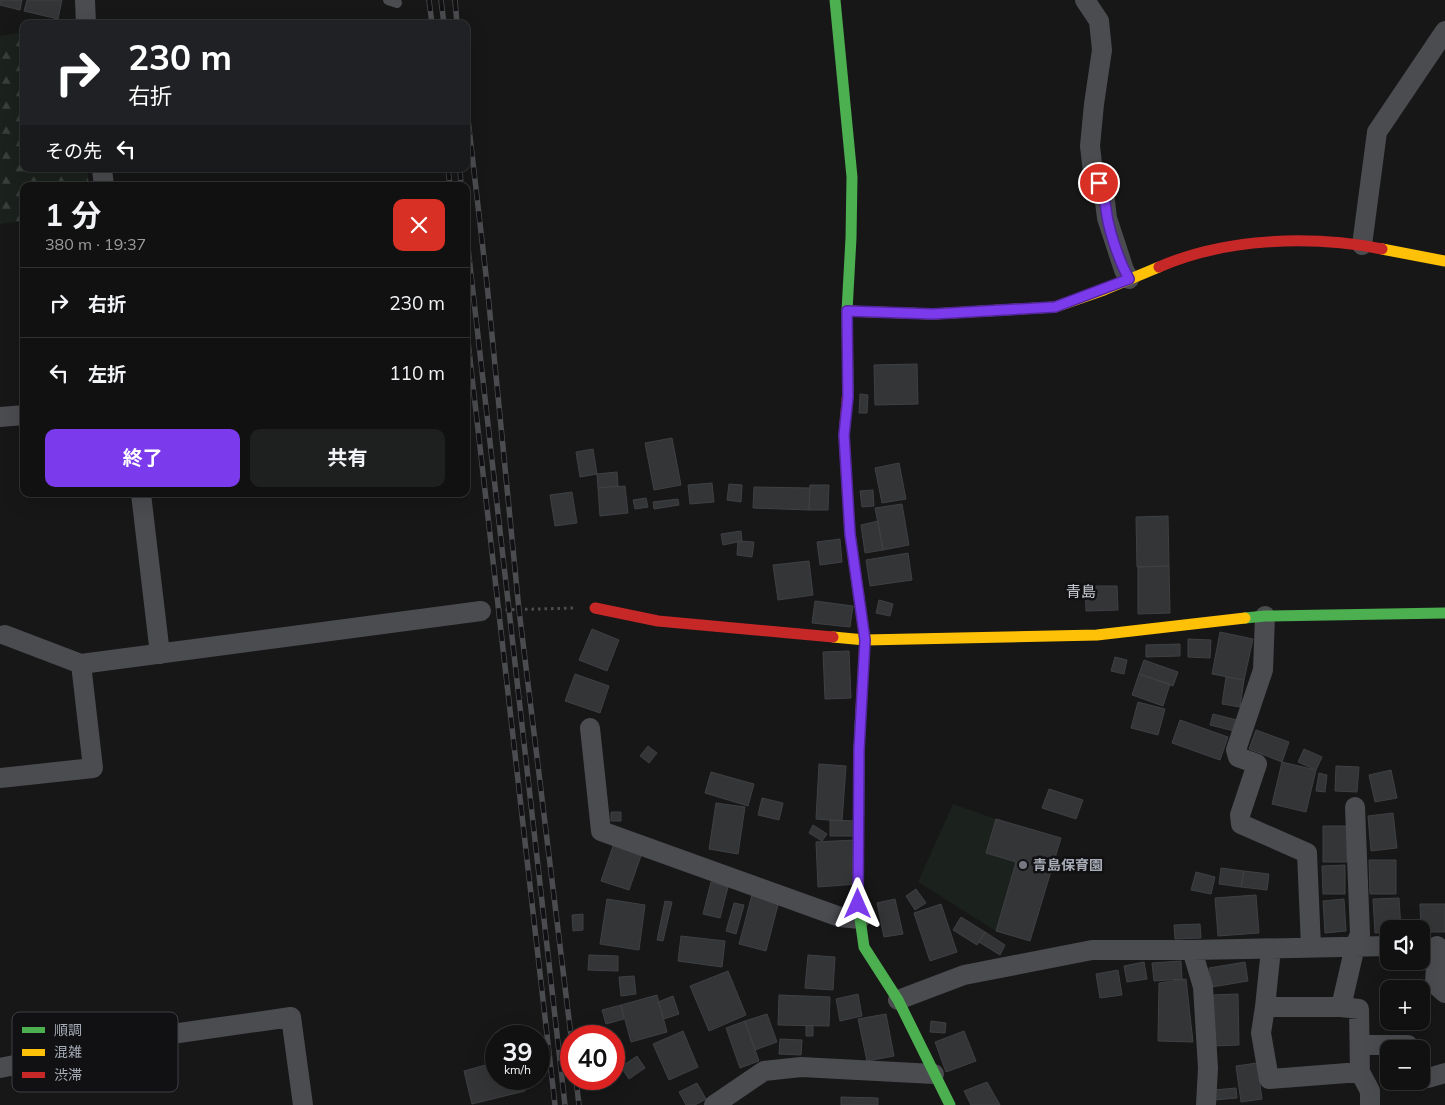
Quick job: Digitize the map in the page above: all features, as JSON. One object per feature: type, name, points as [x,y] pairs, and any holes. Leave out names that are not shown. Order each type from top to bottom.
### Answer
[{"type":"street","points":[[85,0],[86,20]]},
{"type":"street","points":[[835,0],[852,177],[847,311],[848,397],[844,435],[850,534],[865,640],[859,750],[858,904],[864,947],[898,1000],[950,1105]]},
{"type":"street","points":[[1085,0],[1099,21],[1102,50],[1090,146],[1093,172],[1104,193],[1107,218],[1124,270],[1129,279]]},
{"type":"street","points":[[1362,246],[1377,132],[1445,31]]},
{"type":"street","points":[[847,311],[933,314],[1055,307],[1129,279],[1172,260],[1228,247],[1288,240],[1362,246],[1445,260]]},
{"type":"street","points":[[0,417],[20,415]]},
{"type":"street","points":[[141,497],[160,654]]},
{"type":"street","points":[[596,608],[658,621],[865,640],[1096,635],[1265,616],[1445,613]]},
{"type":"street","points":[[5,635],[81,664],[481,611]]},
{"type":"street","points":[[1265,616],[1263,670],[1236,750],[1238,757],[1257,764],[1240,815],[1241,824],[1307,853],[1310,947]]},
{"type":"street","points":[[0,778],[93,768],[81,664]]},
{"type":"street","points":[[590,728],[601,831],[840,917],[860,919]]},
{"type":"street","points":[[1341,1007],[1355,946],[1360,934],[1355,807]]},
{"type":"street","points":[[898,1000],[964,975],[1092,950],[1380,946]]},
{"type":"street","points":[[1434,946],[1435,984],[1445,993]]},
{"type":"street","points":[[1271,949],[1261,1033],[1269,1079],[1360,1072]]},
{"type":"street","points":[[1192,950],[1204,988],[1208,1068],[1206,1105]]},
{"type":"street","points":[[1265,1007],[1341,1007],[1359,1009],[1360,1072],[1370,1091],[1370,1105]]},
{"type":"street","points":[[178,1033],[291,1017],[303,1105]]},
{"type":"street","points":[[1360,1045],[1380,1045]]},
{"type":"street","points":[[714,1105],[764,1071],[801,1067],[934,1074]]},
{"type":"street","points":[[1430,1077],[1445,1073]]},
{"type":"path","points":[[481,611],[596,608]]},
{"type":"green space","points":[[20,33],[20,172],[87,172],[89,182],[20,182],[20,222],[0,224],[0,36]]},
{"type":"green space","points":[[953,804],[996,819],[986,853],[1016,862],[996,931],[918,882]]},
{"type":"building","points":[[0,0],[22,0],[20,10],[0,5]]},
{"type":"building","points":[[27,0],[62,0],[58,19],[24,11]]},
{"type":"building","points":[[917,364],[918,404],[875,405],[874,365]]},
{"type":"building","points":[[860,394],[868,395],[867,413],[859,413]]},
{"type":"building","points":[[672,438],[681,485],[654,490],[645,443]]},
{"type":"building","points":[[593,449],[597,474],[580,477],[576,452]]},
{"type":"building","points":[[899,463],[906,499],[882,503],[875,468]]},
{"type":"building","points":[[617,472],[618,486],[598,488],[597,474]]},
{"type":"building","points":[[712,483],[714,502],[690,504],[688,485]]},
{"type":"building","points":[[729,484],[742,485],[741,502],[727,500]]},
{"type":"building","points":[[810,485],[829,485],[828,510],[809,510]]},
{"type":"building","points":[[625,486],[628,513],[600,516],[598,488]]},
{"type":"building","points":[[754,487],[810,488],[809,510],[753,508]]},
{"type":"building","points":[[873,490],[874,506],[862,507],[860,491]]},
{"type":"building","points":[[572,492],[577,523],[555,526],[550,495]]},
{"type":"building","points":[[646,498],[648,507],[635,509],[633,500]]},
{"type":"building","points":[[678,499],[679,505],[654,509],[653,502]]},
{"type":"building","points":[[902,504],[909,545],[883,550],[875,508]]},
{"type":"building","points":[[1168,516],[1169,566],[1137,567],[1136,517]]},
{"type":"building","points":[[878,521],[883,550],[865,553],[861,525]]},
{"type":"building","points":[[741,531],[742,541],[723,545],[721,534]]},
{"type":"building","points":[[840,539],[842,562],[820,565],[817,542]]},
{"type":"building","points":[[738,541],[754,542],[752,557],[737,555]]},
{"type":"building","points":[[908,553],[912,580],[870,586],[866,560]]},
{"type":"building","points":[[809,561],[813,595],[778,600],[773,565]]},
{"type":"building","points":[[1169,566],[1170,613],[1138,614],[1138,567]]},
{"type":"building","points":[[1085,586],[1117,586],[1118,610],[1086,611]]},
{"type":"building","points":[[879,600],[893,604],[890,616],[876,613]]},
{"type":"building","points":[[815,601],[853,606],[850,627],[812,623]]},
{"type":"building","points":[[592,629],[619,640],[607,671],[579,660]]},
{"type":"building","points":[[1220,632],[1253,639],[1244,680],[1212,674]]},
{"type":"building","points":[[1188,639],[1211,640],[1210,658],[1188,657]]},
{"type":"building","points":[[1180,644],[1180,656],[1146,657],[1146,645]]},
{"type":"building","points":[[849,651],[851,698],[825,699],[823,652]]},
{"type":"building","points":[[1115,657],[1127,660],[1124,674],[1111,671]]},
{"type":"building","points":[[1144,660],[1178,672],[1173,686],[1139,674]]},
{"type":"building","points":[[575,674],[609,686],[600,713],[565,701]]},
{"type":"building","points":[[1139,674],[1170,684],[1163,706],[1132,695]]},
{"type":"building","points":[[1226,677],[1244,680],[1240,707],[1222,704]]},
{"type":"building","points":[[1138,702],[1165,709],[1158,735],[1131,728]]},
{"type":"building","points":[[1213,714],[1237,720],[1234,731],[1210,725]]},
{"type":"building","points":[[1180,720],[1228,737],[1220,760],[1172,743]]},
{"type":"building","points":[[1256,730],[1289,742],[1282,762],[1249,749]]},
{"type":"building","points":[[648,746],[657,753],[649,763],[640,756]]},
{"type":"building","points":[[1304,749],[1322,757],[1316,770],[1298,762]]},
{"type":"building","points":[[1282,762],[1316,770],[1306,812],[1272,804]]},
{"type":"building","points":[[819,764],[846,766],[842,821],[816,819]]},
{"type":"building","points":[[1336,766],[1359,767],[1357,792],[1335,791]]},
{"type":"building","points":[[1391,770],[1397,798],[1375,802],[1369,775]]},
{"type":"building","points":[[711,772],[754,784],[748,806],[705,793]]},
{"type":"building","points":[[1319,773],[1327,775],[1325,792],[1316,791]]},
{"type":"building","points":[[1049,789],[1083,800],[1076,819],[1042,808]]},
{"type":"building","points":[[762,798],[783,803],[779,820],[758,815]]},
{"type":"building","points":[[716,803],[745,807],[738,854],[709,849]]},
{"type":"building","points":[[611,812],[621,812],[621,821],[611,821]]},
{"type":"building","points":[[1393,813],[1397,848],[1371,851],[1368,816]]},
{"type":"building","points":[[996,819],[1061,838],[1030,941],[996,931],[1016,862],[986,853]]},
{"type":"building","points":[[830,820],[857,821],[857,836],[830,836]]},
{"type":"building","points":[[813,825],[827,834],[822,841],[809,833]]},
{"type":"building","points":[[1323,826],[1347,826],[1347,862],[1323,862]]},
{"type":"building","points":[[855,840],[857,884],[818,887],[816,842]]},
{"type":"building","points":[[614,843],[642,853],[629,890],[601,881]]},
{"type":"building","points":[[1369,860],[1396,860],[1396,894],[1370,894]]},
{"type":"building","points":[[1345,865],[1345,894],[1323,894],[1322,866]]},
{"type":"building","points":[[1221,868],[1244,871],[1241,887],[1219,884]]},
{"type":"building","points":[[1244,871],[1269,874],[1267,890],[1241,887]]},
{"type":"building","points":[[1196,872],[1215,877],[1211,894],[1191,890]]},
{"type":"building","points":[[711,882],[728,887],[720,918],[703,914]]},
{"type":"building","points":[[916,889],[926,903],[915,910],[906,896]]},
{"type":"building","points":[[753,891],[780,897],[766,951],[739,944]]},
{"type":"building","points":[[1256,895],[1259,933],[1218,936],[1215,898]]},
{"type":"building","points":[[1399,898],[1400,920],[1380,920],[1380,933],[1375,933],[1373,899]]},
{"type":"building","points":[[607,899],[645,905],[639,950],[600,944]]},
{"type":"building","points":[[895,899],[903,934],[884,937],[877,903]]},
{"type":"building","points":[[1344,899],[1346,931],[1325,933],[1323,901]]},
{"type":"building","points":[[665,901],[672,902],[663,941],[657,940]]},
{"type":"building","points":[[734,903],[744,905],[736,934],[726,931]]},
{"type":"building","points":[[941,904],[957,952],[930,961],[914,913]]},
{"type":"building","points":[[1420,904],[1445,904],[1445,932],[1430,932],[1430,920],[1421,920]]},
{"type":"building","points":[[583,914],[583,930],[573,931],[572,915]]},
{"type":"building","points":[[961,917],[985,932],[977,945],[953,930]]},
{"type":"building","points":[[1200,924],[1201,938],[1175,939],[1174,925]]},
{"type":"building","points":[[985,932],[1005,945],[1000,955],[979,942]]},
{"type":"building","points":[[681,936],[725,941],[722,967],[678,961]]},
{"type":"building","points":[[589,955],[618,956],[618,971],[588,970]]},
{"type":"building","points":[[808,955],[835,957],[833,990],[805,988]]},
{"type":"building","points":[[1181,961],[1182,979],[1154,981],[1152,963]]},
{"type":"building","points":[[1144,962],[1147,979],[1127,982],[1124,966]]},
{"type":"building","points":[[1245,962],[1248,981],[1212,987],[1209,968]]},
{"type":"building","points":[[1118,970],[1122,995],[1100,998],[1096,974]]},
{"type":"building","points":[[728,971],[746,1015],[709,1031],[690,986]]},
{"type":"building","points":[[634,976],[636,994],[621,996],[619,977]]},
{"type":"building","points":[[1186,979],[1193,1042],[1158,1041],[1159,983]]},
{"type":"building","points":[[858,994],[862,1016],[840,1021],[836,999]]},
{"type":"building","points":[[1238,994],[1239,1045],[1212,1046],[1211,995]]},
{"type":"building","points":[[657,995],[667,1032],[631,1042],[621,1005]]},
{"type":"building","points":[[779,995],[830,997],[829,1026],[778,1025]]},
{"type":"building","points":[[673,996],[679,1014],[664,1019],[658,1002]]},
{"type":"building","points":[[621,1005],[624,1019],[606,1024],[602,1010]]},
{"type":"building","points":[[767,1014],[777,1042],[755,1050],[745,1021]]},
{"type":"building","points":[[886,1014],[894,1056],[867,1061],[858,1019]]},
{"type":"building","points":[[745,1021],[759,1061],[740,1068],[726,1028]]},
{"type":"building","points":[[931,1021],[946,1023],[945,1033],[930,1032]]},
{"type":"building","points":[[813,1025],[813,1036],[806,1036],[806,1026]]},
{"type":"building","points":[[683,1031],[698,1067],[669,1080],[653,1044]]},
{"type":"building","points":[[964,1031],[976,1061],[946,1072],[935,1042]]},
{"type":"building","points":[[780,1039],[802,1040],[801,1055],[779,1054]]},
{"type":"building","points":[[637,1056],[645,1068],[629,1079],[625,1073],[625,1064]]},
{"type":"building","points":[[1257,1063],[1262,1099],[1241,1102],[1236,1066]]},
{"type":"building","points":[[485,1065],[485,1090],[525,1091],[472,1104],[464,1071]]},
{"type":"building","points":[[987,1082],[1000,1105],[971,1105],[964,1091]]},
{"type":"building","points":[[697,1083],[706,1099],[695,1105],[686,1105],[679,1092]]},
{"type":"building","points":[[1236,1088],[1237,1098],[1214,1100],[1214,1090]]},
{"type":"building","points":[[841,1097],[878,1098],[878,1105],[841,1105]]},
{"type":"railway","points":[[429,0],[432,20]]},
{"type":"railway","points":[[441,0],[444,20]]},
{"type":"railway","points":[[455,0],[457,20]]},
{"type":"railway","points":[[470,137],[487,284],[519,610],[570,1025]]},
{"type":"railway","points":[[448,172],[450,182]]},
{"type":"railway","points":[[460,172],[461,182]]},
{"type":"railway","points":[[470,265],[565,1105]]},
{"type":"railway","points":[[470,359],[555,1105]]},
{"type":"railway","points":[[577,1090],[579,1105]]},
{"type":"traffic: fast","points":[[835,0],[852,177],[847,311],[848,389]]},
{"type":"traffic: fast","points":[[1245,618],[1445,613]]},
{"type":"traffic: fast","points":[[861,710],[858,904],[864,947],[898,1000],[950,1105]]},
{"type":"traffic: slow","points":[[1382,249],[1445,261]]},
{"type":"traffic: slow","points":[[847,311],[933,314],[1055,307],[1104,290],[1159,267]]},
{"type":"traffic: slow","points":[[833,637],[865,640],[1097,635],[1245,618]]},
{"type":"traffic: jam","points":[[1159,267],[1185,257],[1212,250],[1269,242],[1326,242],[1382,249]]},
{"type":"traffic: jam","points":[[848,389],[844,435],[850,534],[865,640],[861,710]]},
{"type":"traffic: jam","points":[[595,608],[658,621],[833,637]]},
{"type":"place","name":"青島保育園","points":[[1023,865]]},
{"type":"district","name":"青島","points":[[1081,591]]},
{"type":"route","points":[[858,904],[859,750],[865,640],[850,534],[844,435],[848,397],[847,311],[933,314],[1055,307],[1129,279],[1124,270],[1107,218],[1104,193],[1099,183]]}]
